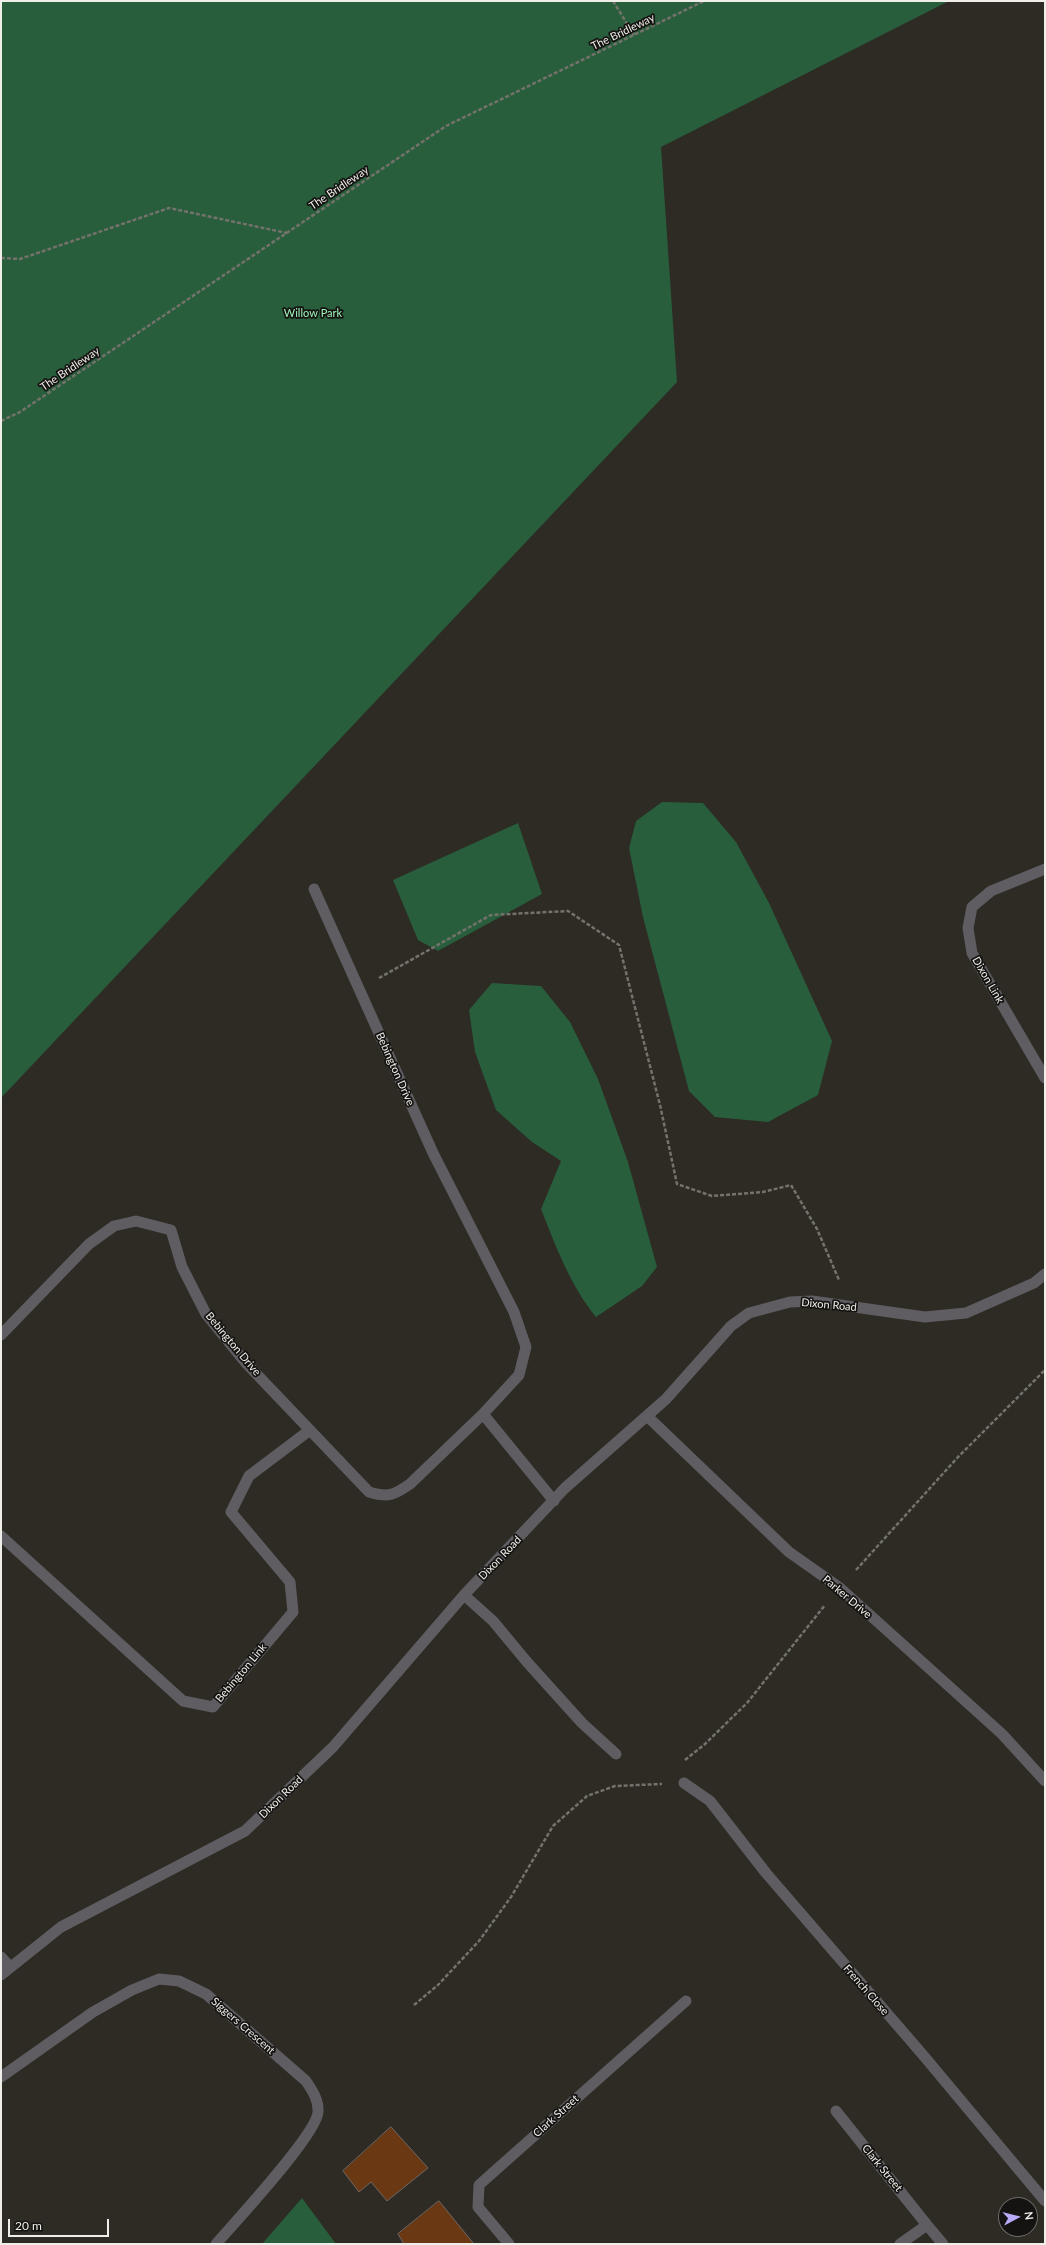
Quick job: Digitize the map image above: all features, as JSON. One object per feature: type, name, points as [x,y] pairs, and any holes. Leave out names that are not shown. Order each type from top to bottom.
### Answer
[{"type":"street","name":"Dixon Link","points":[[1045,869],[991,891],[972,908],[968,928],[972,953],[1045,1078]]},
{"type":"street","name":"Bebington Drive","points":[[1,1335],[89,1244],[114,1226],[136,1221],[156,1224],[171,1230],[182,1267],[206,1314],[246,1362],[369,1492],[384,1497],[397,1493],[410,1484],[483,1414],[519,1375],[526,1347],[514,1312],[433,1153],[314,889]]},
{"type":"street","name":"Dixon Road","points":[[1,1975],[61,1927],[245,1831],[333,1747],[464,1595],[566,1488],[666,1399],[731,1326],[749,1313],[790,1302],[812,1301],[925,1316],[966,1313],[1034,1283],[1045,1274]]},
{"type":"street","points":[[483,1414],[554,1501]]},
{"type":"street","name":"Parker Drive","points":[[647,1416],[789,1552],[840,1588],[1002,1734],[1045,1781]]},
{"type":"street","name":"Bebington Link","points":[[1,1536],[183,1700],[213,1707],[293,1612],[290,1582],[231,1512],[249,1476],[310,1430]]},
{"type":"street","points":[[464,1595],[493,1621],[582,1723],[616,1754]]},
{"type":"street","name":"French Close","points":[[684,1783],[710,1801],[766,1873],[923,2055],[1045,2201]]},
{"type":"street","points":[[1,1957],[10,1967]]},
{"type":"street","name":"Siggers Crescent","points":[[1,2077],[93,2012],[132,1990],[159,1979],[178,1982],[206,1994],[306,2081],[316,2097],[318,2112],[314,2125],[296,2151],[216,2244]]},
{"type":"street","name":"Clark Street","points":[[509,2244],[478,2207],[479,2185],[686,2001]]},
{"type":"street","name":"Clark Street","points":[[836,2111],[943,2244]]},
{"type":"street","points":[[900,2244],[927,2225]]},
{"type":"path","points":[[613,1],[634,35]]},
{"type":"path","name":"The Bridleway","points":[[1,421],[20,412],[446,126],[704,1]]},
{"type":"path","points":[[1,258],[20,259],[169,208],[287,233]]},
{"type":"path","points":[[359,989],[491,915],[568,911],[619,945],[660,1105],[677,1184],[712,1196],[763,1192],[791,1185],[816,1229],[850,1306]]},
{"type":"path","points":[[682,1763],[705,1744],[747,1703],[806,1626],[840,1588],[958,1457],[1045,1370]]},
{"type":"path","points":[[664,1778],[658,1782],[684,1783]]},
{"type":"path","points":[[414,2004],[438,1984],[480,1941],[511,1897],[553,1826],[587,1796],[615,1786],[684,1783]]},
{"type":"green space","name":"Willow Park","points":[[1,1],[949,1],[661,147],[677,382],[1,1098]]},
{"type":"green space","points":[[662,802],[703,803],[736,842],[769,903],[832,1041],[818,1095],[768,1122],[715,1117],[689,1091],[643,917],[629,848],[636,821]]},
{"type":"green space","points":[[518,823],[542,894],[438,951],[418,940],[393,880]]},
{"type":"green space","points":[[492,983],[541,986],[570,1022],[598,1079],[628,1162],[657,1267],[642,1286],[596,1317],[571,1279],[541,1209],[561,1161],[532,1142],[496,1110],[475,1052],[469,1010]]},
{"type":"green space","points":[[302,2198],[336,2244],[262,2244]]},
{"type":"building","points":[[391,2127],[428,2168],[387,2201],[371,2182],[359,2192],[343,2171]]},
{"type":"building","points":[[439,2201],[474,2244],[404,2244],[398,2234]]}]
